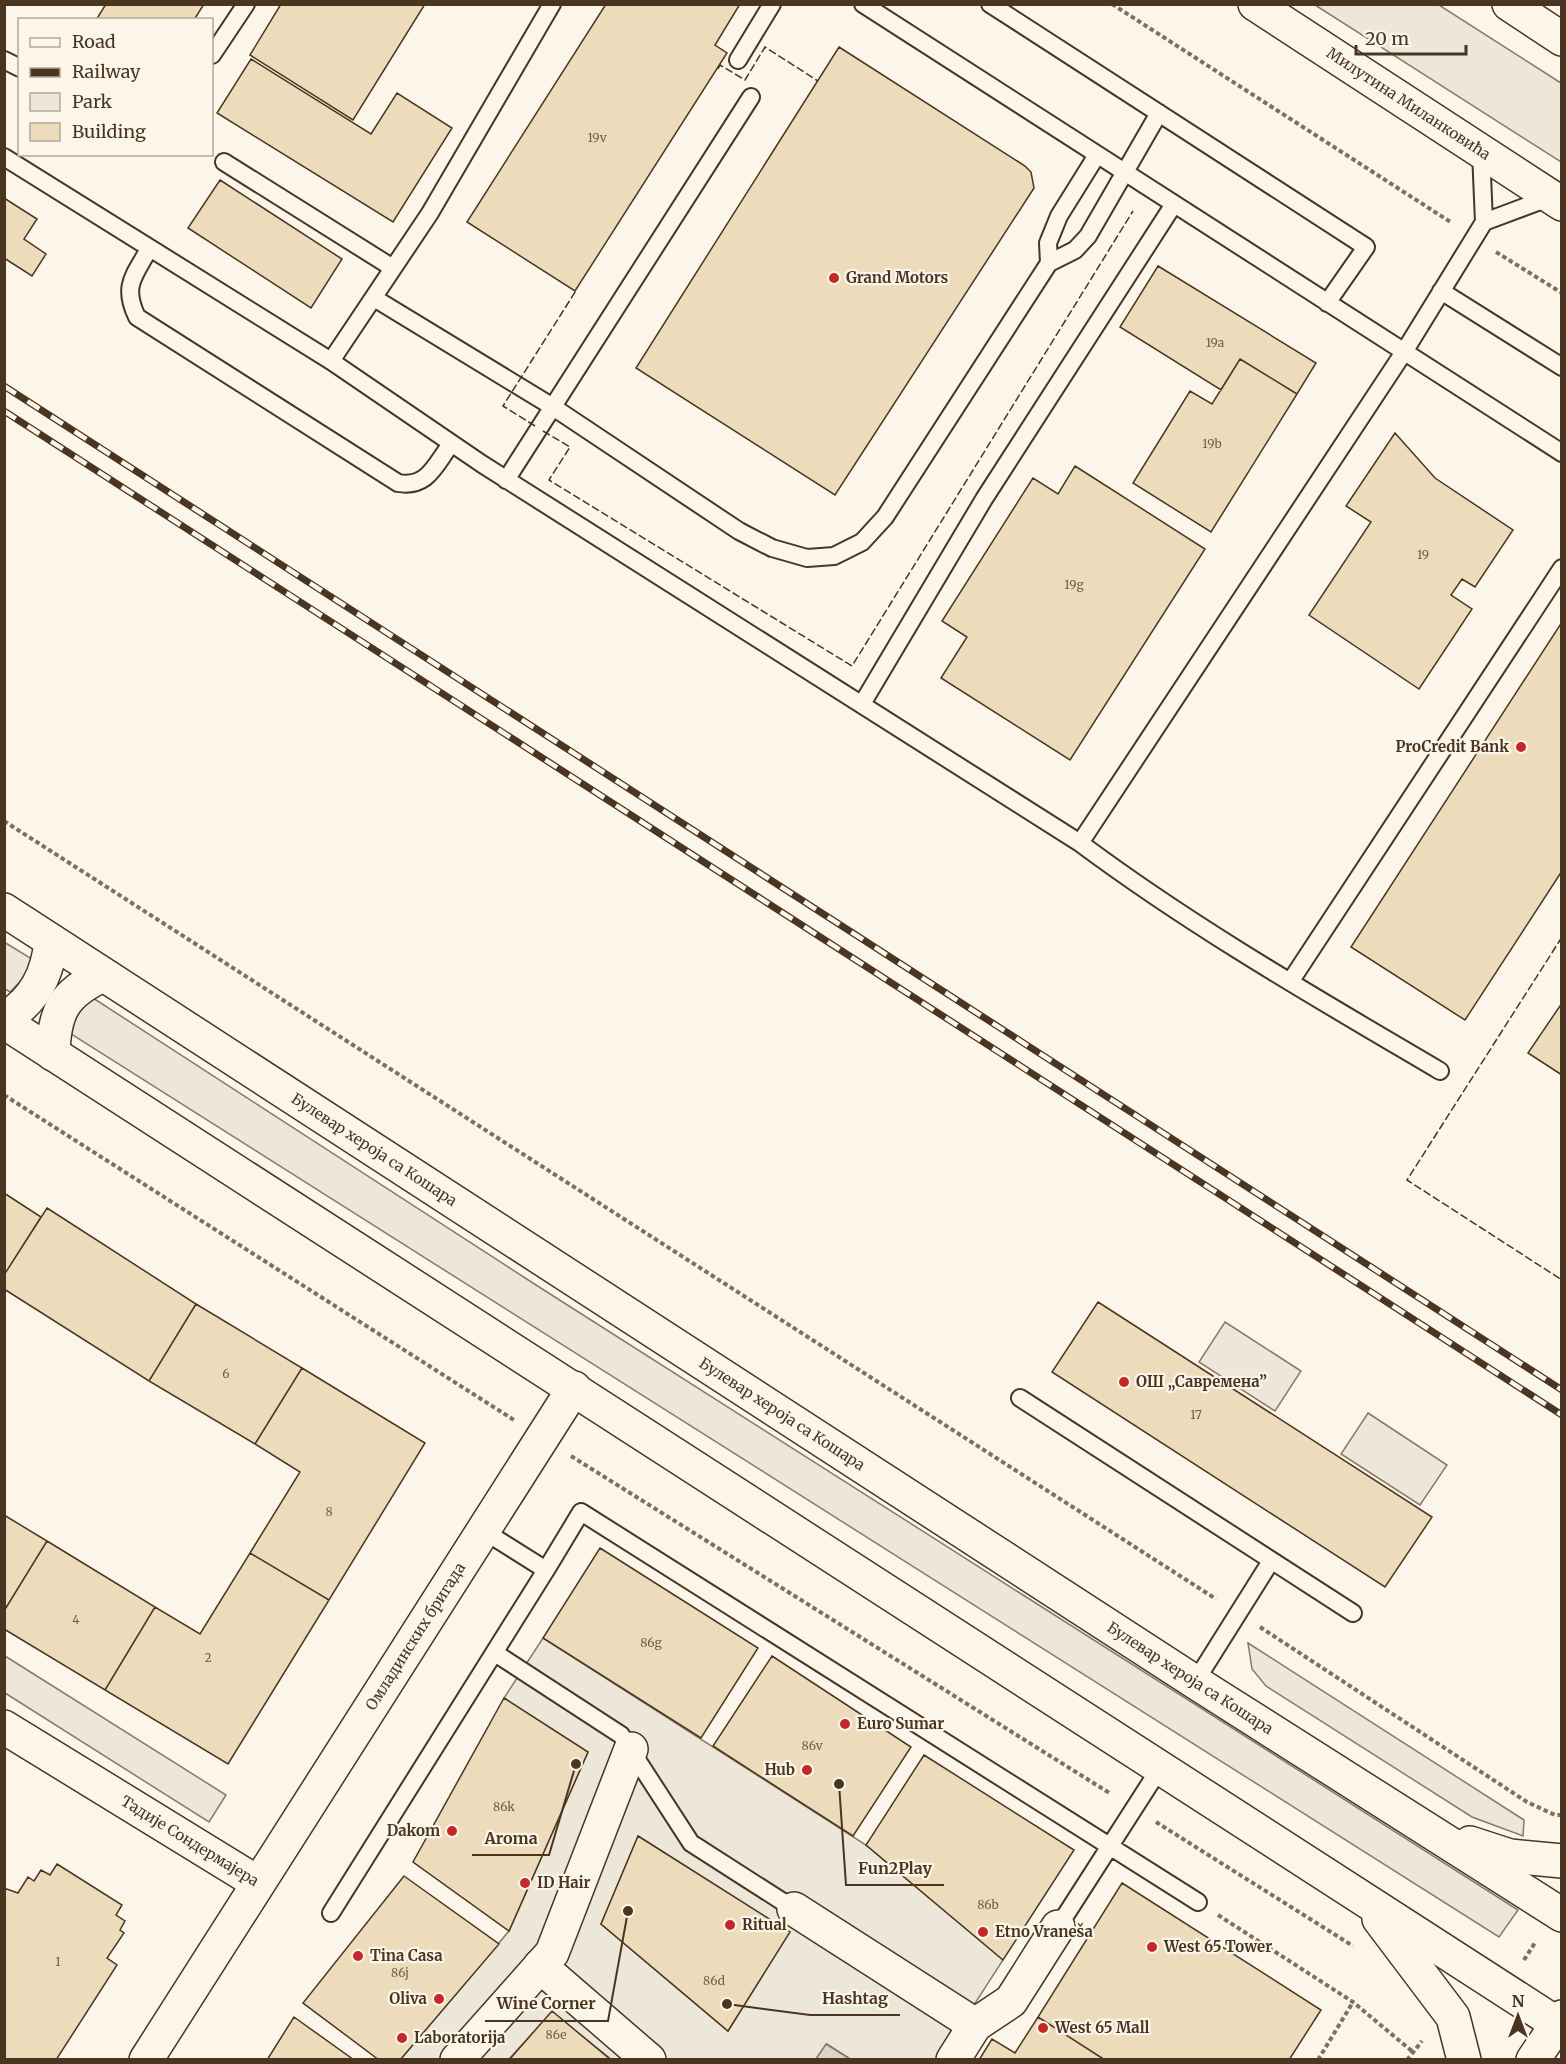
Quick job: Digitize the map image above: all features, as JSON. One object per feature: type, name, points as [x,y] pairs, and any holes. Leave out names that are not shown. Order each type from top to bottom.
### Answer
[{"type":"main road","name":"Милутина Миланковића","points":[[1255,4],[1556,201]]},
{"type":"main road","points":[[1509,4],[1562,39]]},
{"type":"main road","name":"Булевар хероја са Кошара","points":[[4,910],[1195,1682],[1562,1915]]},
{"type":"main road","points":[[51,941],[46,971],[39,985],[23,1005],[4,1021],[1160,1768],[1560,2022],[1533,2060]]},
{"type":"main road","points":[[53,1054],[57,1018],[63,1005],[83,985],[103,975]]},
{"type":"main road","name":"Омладинских бригада","points":[[258,1883],[574,1388]]},
{"type":"main road","name":"Тадије Сондермајера","points":[[4,1727],[258,1883],[146,2060]]},
{"type":"main road","points":[[458,2060],[552,1953],[631,1749]]},
{"type":"main road","points":[[1427,1830],[1510,1856],[1562,1861]]},
{"type":"main road","points":[[1359,1894],[1412,1959],[1454,2017],[1464,2060]]},
{"type":"main road","points":[[794,1909],[975,2025]]},
{"type":"main road","points":[[953,2060],[975,2025],[1011,2001],[1058,1928]]},
{"type":"main road","points":[[540,1966],[650,2060]]},
{"type":"lane","points":[[213,54],[246,4]]},
{"type":"lane","points":[[331,361],[430,213],[552,4]]},
{"type":"lane","points":[[738,60],[772,4]]},
{"type":"lane","points":[[863,4],[1562,453]]},
{"type":"lane","points":[[990,4],[1366,247],[1328,303]]},
{"type":"lane","points":[[4,60],[18,67]]},
{"type":"lane","points":[[506,480],[751,97]]},
{"type":"lane","points":[[374,298],[553,407],[739,531],[764,544],[807,558],[834,556],[862,542],[885,517],[1049,262],[1075,250],[1088,236],[1159,114]]},
{"type":"lane","points":[[1080,843],[1404,352],[1484,222],[1481,152]]},
{"type":"lane","points":[[1049,262],[1048,243],[1059,216],[1097,155]]},
{"type":"lane","points":[[4,157],[331,361],[506,480],[1080,843],[1118,872],[1290,982],[1440,1071]]},
{"type":"lane","points":[[224,162],[393,268]]},
{"type":"lane","points":[[1484,222],[1556,201]]},
{"type":"lane","points":[[862,704],[984,499],[1174,204]]},
{"type":"lane","points":[[149,249],[129,286],[130,302],[137,317],[398,483],[411,485],[424,480],[451,444]]},
{"type":"lane","points":[[1441,291],[1562,367]]},
{"type":"lane","points":[[1290,982],[1562,568]]},
{"type":"lane","points":[[1020,1398],[1353,1613]]},
{"type":"lane","points":[[331,1913],[581,1512],[1198,1902]]},
{"type":"lane","points":[[484,1532],[546,1570]]},
{"type":"lane","points":[[1195,1682],[1271,1561]]},
{"type":"lane","points":[[495,1653],[621,1735],[691,1843],[794,1909]]},
{"type":"lane","points":[[1058,1928],[1160,1768]]},
{"type":"path","points":[[1112,4],[1562,293]]},
{"type":"path","points":[[4,821],[1238,1613],[1527,1802],[1555,1815],[1562,1815]]},
{"type":"path","points":[[4,1095],[542,1438],[1362,1952]]},
{"type":"path","points":[[1198,1902],[1353,2002],[1413,2052]]},
{"type":"path","points":[[1318,2060],[1353,2002]]},
{"type":"green space","points":[[1315,5],[1439,5],[1561,83],[1561,162]]},
{"type":"green space","points":[[4,942],[32,959],[27,975],[10,992],[5,989]]},
{"type":"green space","points":[[93,998],[536,1285],[1518,1910],[1499,1937],[71,1034],[78,1013]]},
{"type":"green space","points":[[1225,1322],[1301,1371],[1275,1411],[1199,1362]]},
{"type":"green space","points":[[1368,1413],[1447,1465],[1420,1505],[1341,1454]]},
{"type":"green space","points":[[1248,1643],[1524,1820],[1523,1836],[1472,1817],[1266,1686],[1252,1669]]},
{"type":"shaded area","points":[[543,1638],[866,1845],[1003,1960],[939,2059],[850,2059],[827,2044],[816,2059],[611,2059],[552,2012],[509,2059],[400,2060],[509,1931],[588,1752],[504,1698]],"holes":[[[638,1836],[789,1932],[728,2031],[601,1924]]]},
{"type":"shaded area","points":[[5,1656],[226,1795],[209,1822],[5,1693]]},
{"type":"shaded area","points":[[826,2044],[850,2059],[816,2059]]},
{"type":"building","points":[[106,4],[204,4],[195,18],[97,18]]},
{"type":"building","points":[[281,4],[425,4],[353,120],[250,55]]},
{"type":"building","points":[[606,4],[740,4],[715,45],[727,53],[575,291],[467,222]]},
{"type":"building","name":"Grand Motors","points":[[839,47],[1025,166],[1031,172],[1034,188],[835,495],[636,368]]},
{"type":"building","points":[[251,59],[371,134],[397,93],[452,128],[393,222],[217,113]]},
{"type":"building","points":[[220,180],[342,259],[311,308],[188,228]]},
{"type":"building","points":[[4,198],[37,219],[24,239],[46,254],[32,276],[4,258]]},
{"type":"building","points":[[1158,266],[1316,363],[1297,394],[1240,359],[1221,390],[1120,327]]},
{"type":"building","points":[[1240,359],[1297,394],[1211,532],[1133,483],[1190,391],[1212,404]]},
{"type":"building","points":[[1395,433],[1435,478],[1513,530],[1475,587],[1462,579],[1451,595],[1472,609],[1419,689],[1309,615],[1371,522],[1346,506]]},
{"type":"building","points":[[1075,466],[1205,549],[1070,760],[941,678],[967,637],[942,621],[1033,478],[1058,494]]},
{"type":"building","name":"ProCredit Bank","points":[[1562,622],[1562,871],[1465,1020],[1351,947]]},
{"type":"building","points":[[1562,1003],[1562,1075],[1528,1053]]},
{"type":"building","points":[[4,1193],[41,1217],[4,1275]]},
{"type":"building","points":[[47,1208],[196,1304],[149,1381],[4,1289],[4,1275]]},
{"type":"building","points":[[1098,1302],[1432,1517],[1385,1587],[1052,1372]]},
{"type":"building","points":[[196,1304],[302,1368],[255,1444],[149,1381]]},
{"type":"building","points":[[302,1368],[425,1443],[329,1600],[250,1553],[300,1472],[255,1444]]},
{"type":"building","points":[[4,1515],[47,1541],[4,1611]]},
{"type":"building","points":[[47,1541],[155,1607],[105,1690],[4,1629],[4,1611]]},
{"type":"building","points":[[600,1548],[758,1648],[701,1738],[543,1638]]},
{"type":"building","points":[[250,1553],[329,1600],[228,1764],[105,1690],[155,1607],[200,1634]]},
{"type":"building","points":[[772,1656],[911,1747],[853,1836],[713,1746]]},
{"type":"building","points":[[504,1698],[588,1752],[509,1931],[413,1862]]},
{"type":"building","points":[[924,1755],[1074,1850],[1003,1960],[866,1845]]},
{"type":"building","points":[[638,1836],[790,1932],[728,2031],[601,1924]]},
{"type":"building","points":[[57,1864],[122,1905],[116,1915],[125,1921],[120,1930],[124,1933],[107,1958],[117,1965],[56,2060],[4,2060],[4,1888],[18,1893],[28,1877],[34,1881],[41,1870],[50,1875]]},
{"type":"building","points":[[404,1876],[499,1944],[400,2060],[379,2060],[303,2003]]},
{"type":"building","name":"West 65 Tower","points":[[1122,1883],[1321,2010],[1289,2060],[1105,2060],[1038,2017]]},
{"type":"building","points":[[552,2011],[611,2060],[509,2060]]},
{"type":"building","points":[[294,2017],[354,2060],[267,2060]]},
{"type":"building","name":"West 65 Mall","points":[[1038,2017],[1105,2060],[979,2060],[992,2039],[1015,2053]]},
{"type":"railway","points":[[4,386],[1562,1390]]},
{"type":"railway","points":[[4,411],[1562,1415]]},
{"type":"fence","points":[[718,69],[720,65],[745,80],[765,47],[818,81]]},
{"type":"fence","points":[[543,431],[570,447],[549,480],[852,666],[1133,211]]},
{"type":"fence","points":[[535,426],[503,406],[577,289]]},
{"type":"fence","points":[[1562,937],[1407,1180],[1562,1280]]},
{"type":"place","name":"Grand Motors","points":[[834,278]]},
{"type":"place","name":"ProCredit Bank","points":[[1521,747]]},
{"type":"place","name":"ОШ „Савремена”","points":[[1124,1382]]},
{"type":"place","name":"Euro Sumar","points":[[845,1724]]},
{"type":"place","name":"Aroma","points":[[576,1764]]},
{"type":"place","name":"Hub","points":[[807,1770]]},
{"type":"place","name":"Fun2Play","points":[[839,1784]]},
{"type":"place","name":"Dakom","points":[[452,1831]]},
{"type":"place","name":"ID Hair","points":[[525,1883]]},
{"type":"place","name":"Wine Corner","points":[[628,1911]]},
{"type":"place","name":"Ritual","points":[[730,1925]]},
{"type":"place","name":"Etno Vraneša","points":[[983,1932]]},
{"type":"place","name":"West 65 Tower","points":[[1152,1947]]},
{"type":"place","name":"Tina Casa","points":[[358,1956]]},
{"type":"place","name":"Oliva","points":[[439,1999]]},
{"type":"place","name":"Hashtag","points":[[727,2004]]},
{"type":"place","name":"West 65 Mall","points":[[1043,2028]]},
{"type":"place","name":"Laboratorija","points":[[402,2038]]}]
